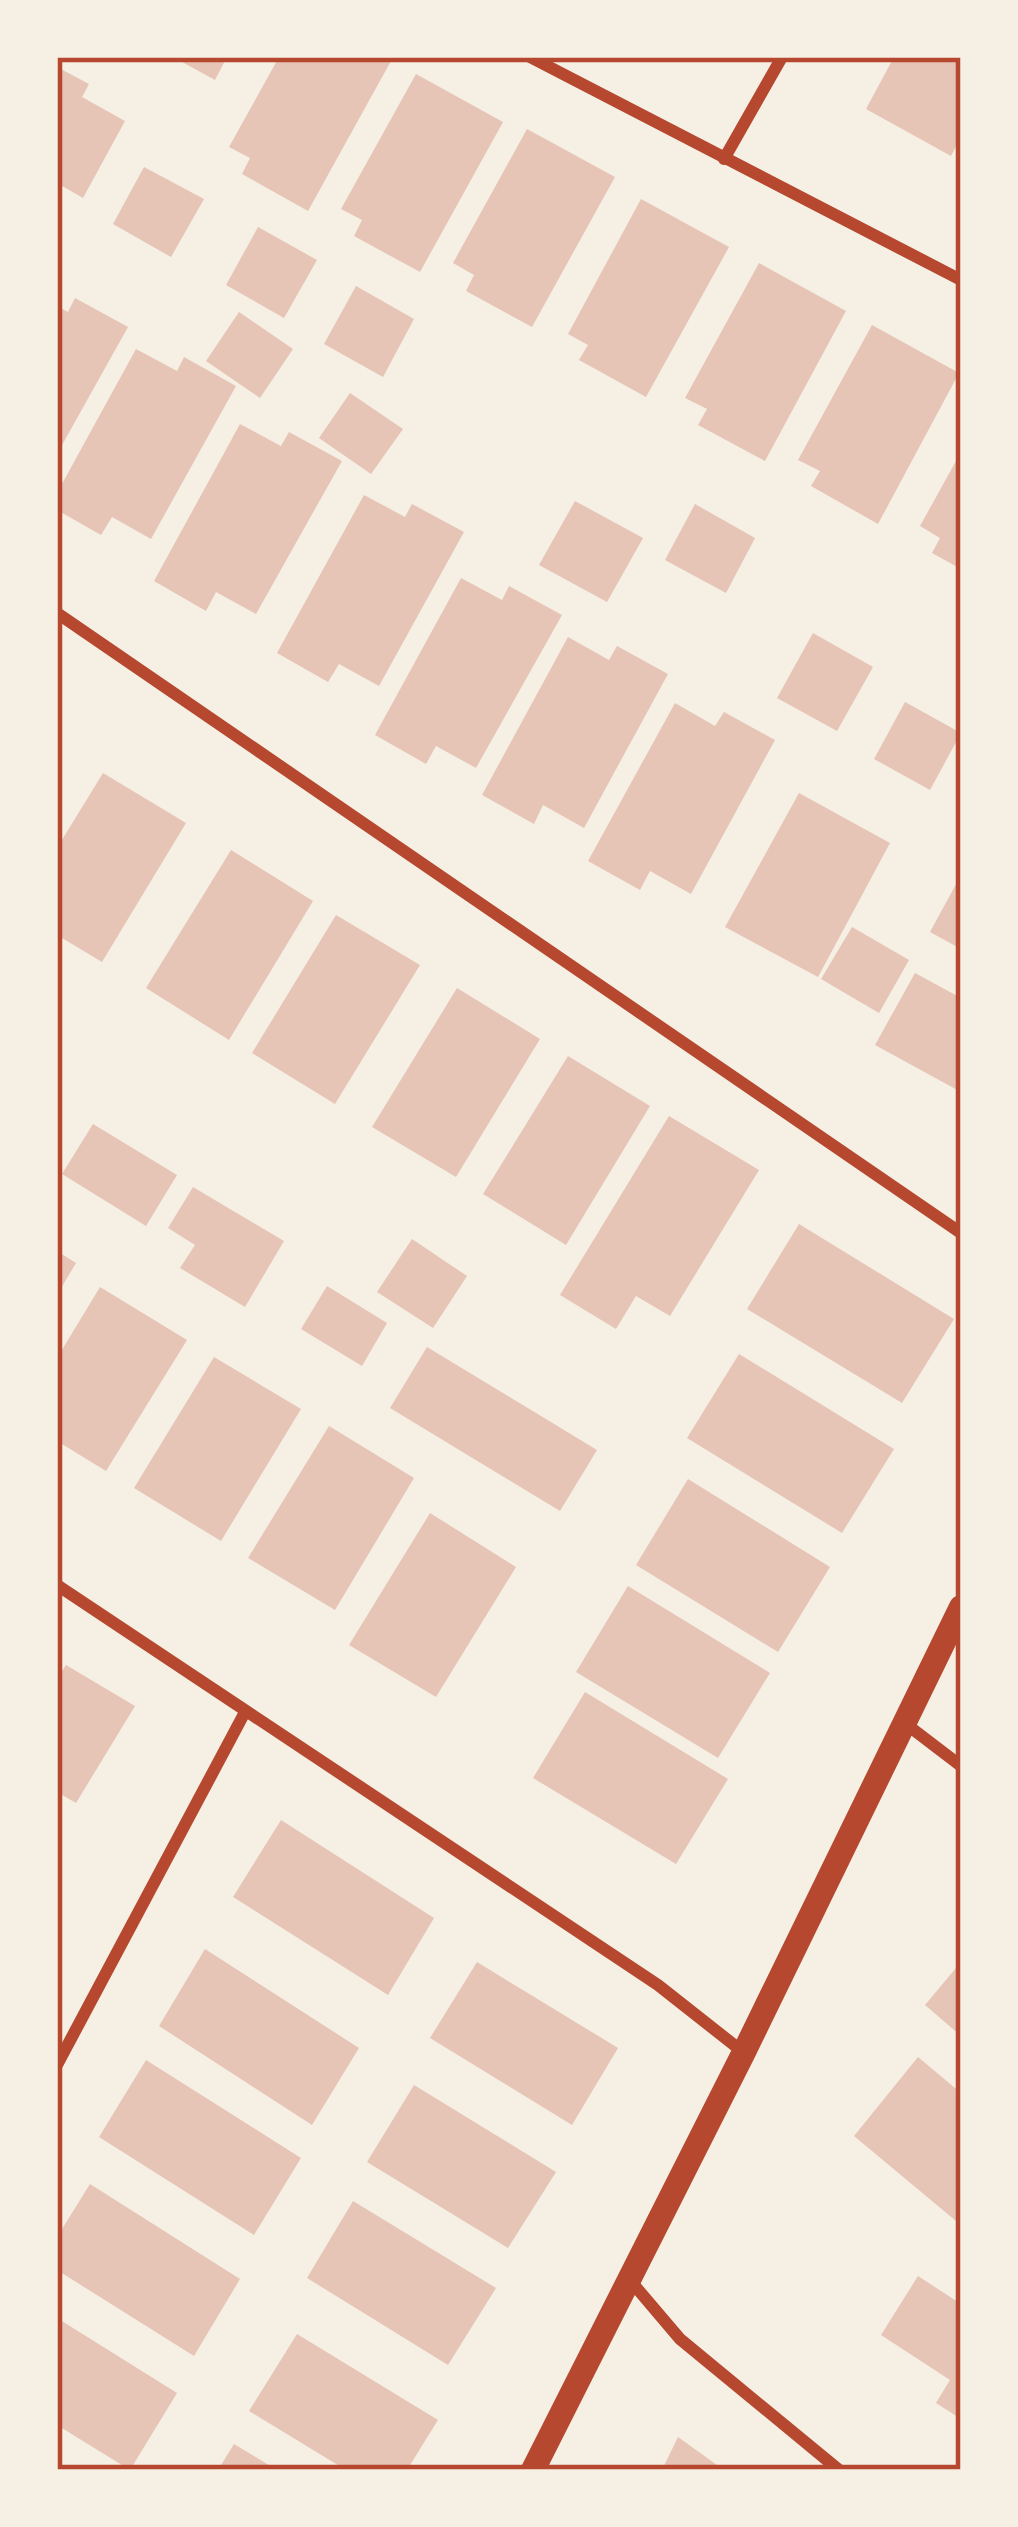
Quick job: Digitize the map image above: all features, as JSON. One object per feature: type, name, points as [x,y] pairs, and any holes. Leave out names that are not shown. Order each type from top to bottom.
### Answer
[{"type":"main road","points":[[533,2470],[961,1607]]},
{"type":"street","points":[[530,57],[961,280]]},
{"type":"street","points":[[724,159],[782,57]]},
{"type":"street","points":[[57,613],[961,1233]]},
{"type":"street","points":[[57,1585],[658,1984],[744,2052]]},
{"type":"street","points":[[57,2065],[245,1712]]},
{"type":"street","points":[[906,1724],[961,1766]]},
{"type":"street","points":[[629,2278],[680,2339],[839,2470]]},
{"type":"building","points":[[173,57],[227,57],[215,80]]},
{"type":"building","points":[[279,57],[384,57],[391,61],[308,211],[242,174],[250,158],[229,147]]},
{"type":"building","points":[[894,57],[961,57],[961,137],[951,156],[866,109]]},
{"type":"building","points":[[57,67],[89,84],[82,97],[125,121],[83,198],[57,183]]},
{"type":"building","points":[[416,74],[503,122],[420,272],[354,236],[362,220],[341,209]]},
{"type":"building","points":[[527,129],[615,177],[532,327],[466,291],[474,275],[453,263]]},
{"type":"building","points":[[144,167],[204,199],[171,257],[113,224]]},
{"type":"building","points":[[641,199],[729,247],[646,397],[579,360],[588,345],[568,334]]},
{"type":"building","points":[[258,227],[317,260],[284,318],[226,285]]},
{"type":"building","points":[[759,263],[846,311],[765,461],[698,425],[707,409],[685,398]]},
{"type":"building","points":[[356,286],[414,319],[383,377],[324,344]]},
{"type":"building","points":[[75,298],[128,327],[57,454],[57,306],[68,312]]},
{"type":"building","points":[[239,312],[293,349],[260,398],[206,361]]},
{"type":"building","points":[[872,325],[959,373],[878,524],[811,486],[820,471],[798,460]]},
{"type":"building","points":[[136,349],[177,371],[184,357],[236,386],[151,539],[112,517],[101,535],[57,510],[57,493]]},
{"type":"building","points":[[350,393],[403,429],[371,474],[319,438]]},
{"type":"building","points":[[240,424],[281,446],[289,432],[342,461],[256,614],[216,592],[206,611],[154,581]]},
{"type":"building","points":[[961,452],[961,569],[932,553],[940,538],[920,526]]},
{"type":"building","points":[[364,495],[405,517],[412,504],[464,532],[379,686],[339,664],[328,682],[277,653]]},
{"type":"building","points":[[575,501],[643,538],[607,602],[539,565]]},
{"type":"building","points":[[695,504],[755,538],[726,593],[665,560]]},
{"type":"building","points":[[461,578],[502,600],[509,586],[562,615],[476,768],[436,746],[426,764],[375,735]]},
{"type":"building","points":[[813,633],[873,667],[837,731],[777,698]]},
{"type":"building","points":[[568,637],[609,660],[617,646],[668,674],[584,828],[543,805],[534,824],[482,795]]},
{"type":"building","points":[[905,702],[961,733],[930,790],[874,759]]},
{"type":"building","points":[[675,703],[715,726],[724,712],[775,740],[691,894],[650,871],[640,890],[588,861]]},
{"type":"building","points":[[103,773],[186,823],[102,962],[57,935],[57,848]]},
{"type":"building","points":[[799,793],[890,843],[818,977],[725,927]]},
{"type":"building","points":[[231,850],[313,901],[229,1040],[146,988]]},
{"type":"building","points":[[961,875],[961,949],[930,932]]},
{"type":"building","points":[[336,915],[420,965],[335,1104],[252,1053]]},
{"type":"building","points":[[852,927],[909,960],[879,1013],[821,979]]},
{"type":"building","points":[[915,973],[961,998],[961,1092],[875,1045]]},
{"type":"building","points":[[457,988],[540,1039],[456,1177],[372,1127]]},
{"type":"building","points":[[568,1056],[650,1106],[566,1245],[483,1194]]},
{"type":"building","points":[[669,1116],[759,1170],[670,1316],[636,1296],[616,1329],[560,1295]]},
{"type":"building","points":[[93,1124],[177,1175],[146,1226],[62,1174]]},
{"type":"building","points":[[193,1187],[284,1241],[245,1307],[180,1268],[195,1245],[168,1228]]},
{"type":"building","points":[[799,1224],[954,1319],[902,1403],[747,1309]]},
{"type":"building","points":[[412,1239],[467,1276],[433,1328],[377,1292]]},
{"type":"building","points":[[57,1251],[76,1263],[57,1295]]},
{"type":"building","points":[[327,1286],[387,1323],[362,1366],[301,1329]]},
{"type":"building","points":[[100,1287],[187,1340],[106,1471],[57,1441],[57,1358]]},
{"type":"building","points":[[427,1347],[597,1450],[560,1511],[390,1408]]},
{"type":"building","points":[[739,1354],[894,1449],[842,1533],[687,1438]]},
{"type":"building","points":[[214,1357],[301,1409],[221,1541],[134,1488]]},
{"type":"building","points":[[329,1426],[414,1478],[335,1610],[248,1558]]},
{"type":"building","points":[[688,1479],[830,1567],[778,1652],[636,1565]]},
{"type":"building","points":[[430,1513],[516,1567],[436,1697],[349,1645]]},
{"type":"building","points":[[628,1586],[770,1673],[718,1758],[576,1672]]},
{"type":"building","points":[[66,1665],[135,1706],[76,1803],[57,1792],[57,1679]]},
{"type":"building","points":[[585,1692],[728,1779],[676,1864],[533,1778]]},
{"type":"building","points":[[281,1820],[434,1918],[388,1995],[233,1897]]},
{"type":"building","points":[[205,1949],[359,2048],[312,2125],[159,2026]]},
{"type":"building","points":[[477,1962],[618,2048],[572,2125],[430,2038]]},
{"type":"building","points":[[961,1962],[961,2036],[925,2005]]},
{"type":"building","points":[[918,2057],[961,2093],[961,2214],[956,2221],[854,2136]]},
{"type":"building","points":[[146,2060],[301,2158],[254,2235],[99,2137]]},
{"type":"building","points":[[414,2085],[556,2172],[508,2248],[367,2162]]},
{"type":"building","points":[[90,2184],[240,2279],[194,2356],[57,2270],[57,2237]]},
{"type":"building","points":[[353,2201],[496,2288],[448,2365],[307,2278]]},
{"type":"building","points":[[918,2276],[961,2304],[961,2419],[936,2403],[950,2380],[881,2335]]},
{"type":"building","points":[[57,2318],[177,2393],[130,2470],[57,2425]]},
{"type":"building","points":[[297,2334],[438,2420],[407,2470],[346,2470],[249,2411]]},
{"type":"building","points":[[678,2437],[724,2470],[662,2470]]},
{"type":"building","points":[[234,2444],[277,2470],[218,2470]]}]
